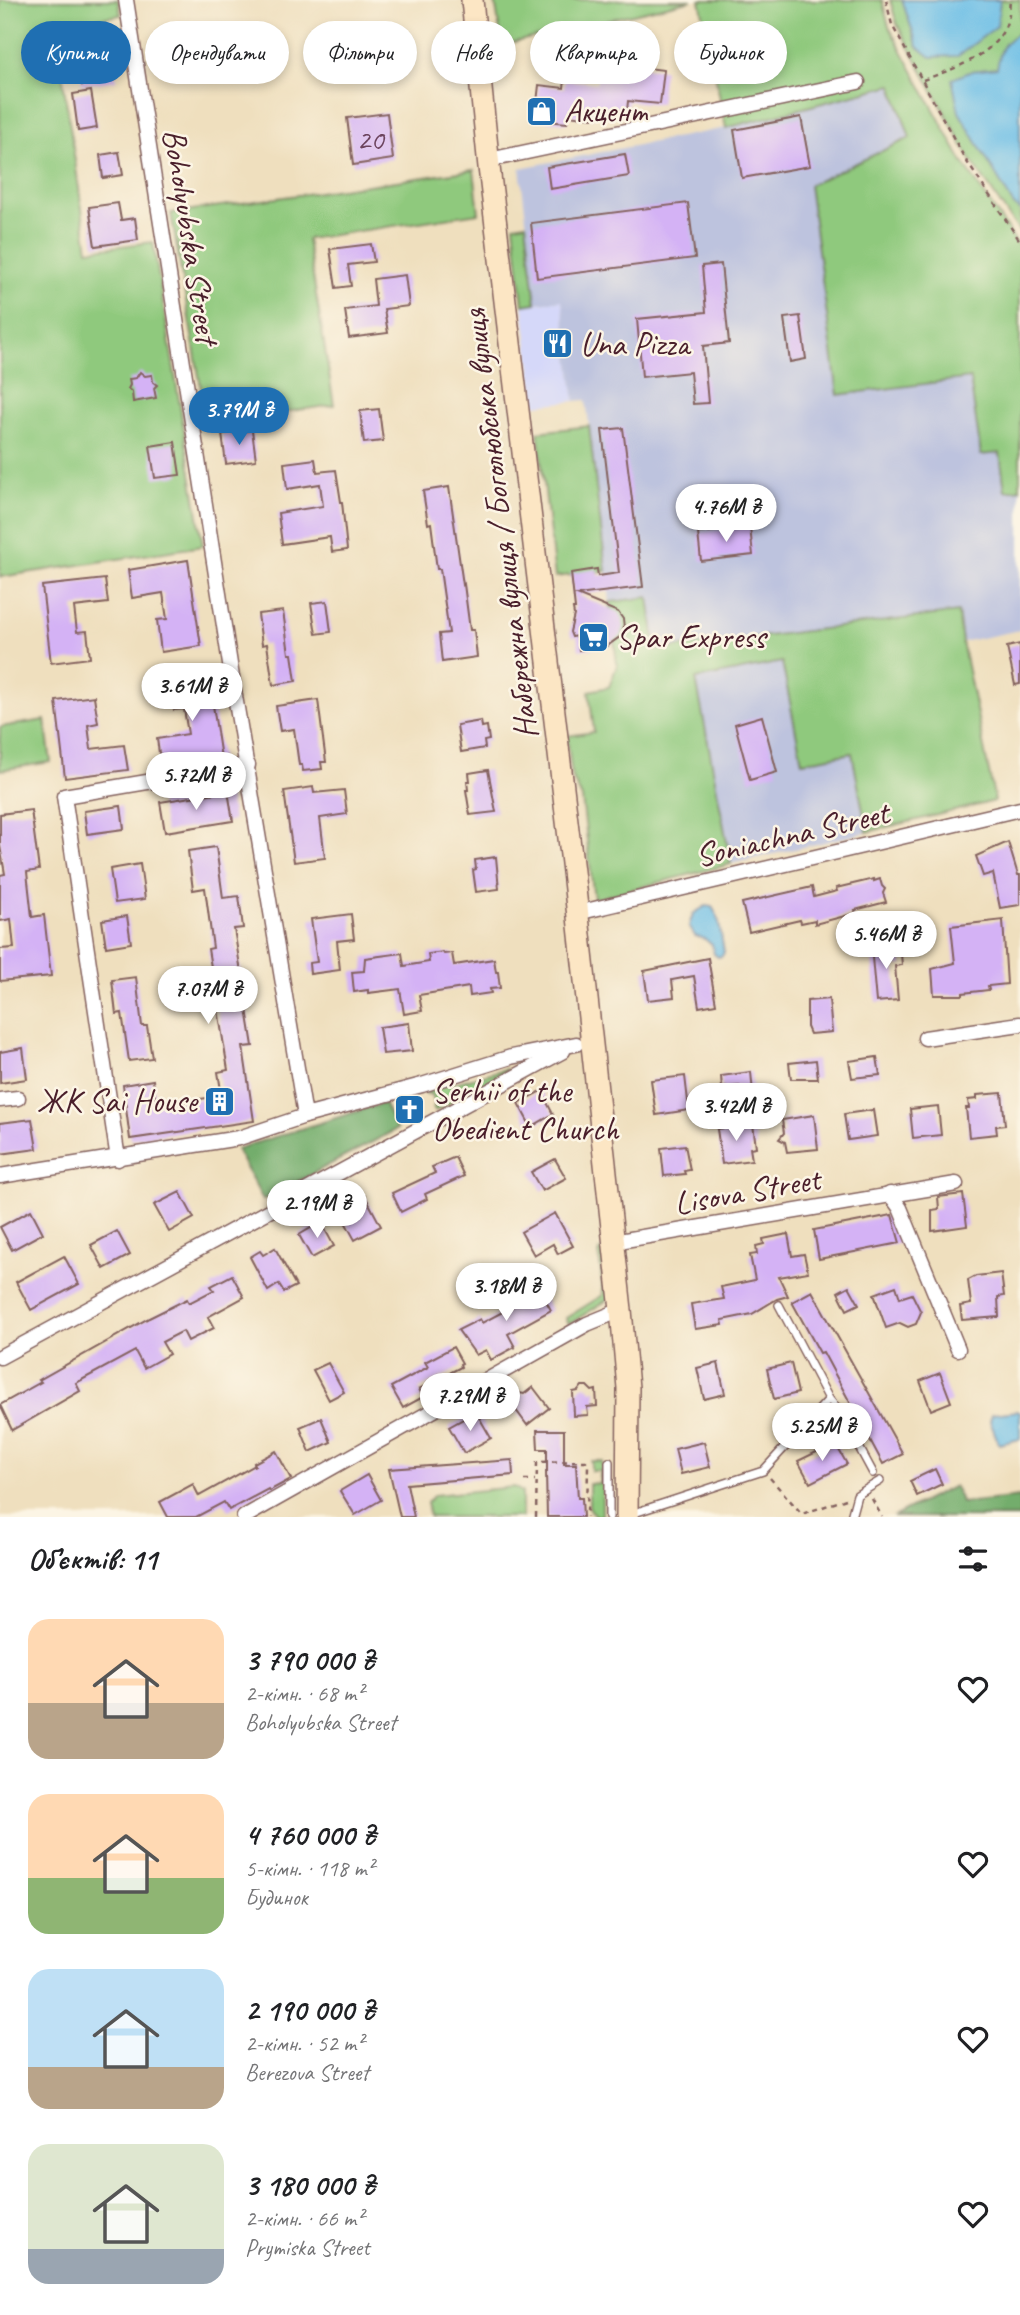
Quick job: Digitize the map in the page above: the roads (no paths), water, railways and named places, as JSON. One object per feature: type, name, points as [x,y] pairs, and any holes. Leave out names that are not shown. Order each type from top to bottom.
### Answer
[{"type":"street","name":"Boholyubska Street","points":[[126,0],[305,1116]]},
{"type":"street","name":"Набережна вулиця / Боголюбська вулиця","points":[[472,0],[577,913],[583,1042],[621,1310],[628,1388],[621,1517]]},
{"type":"street","points":[[489,160],[858,82]]},
{"type":"street","points":[[118,1159],[64,796],[248,765]]},
{"type":"street","name":"Soniachna Street","points":[[577,913],[1020,809]]},
{"type":"street","points":[[925,1038],[1020,1024]]},
{"type":"street","points":[[0,1176],[239,1138],[305,1116],[422,1085],[511,1057],[583,1042]]},
{"type":"street","points":[[0,1357],[583,1042]]},
{"type":"street","points":[[0,1100],[18,1098]]},
{"type":"street","name":"Lisova Street","points":[[613,1242],[956,1184]]},
{"type":"street","points":[[890,1194],[900,1208],[958,1349]]},
{"type":"street","points":[[244,1517],[587,1324],[621,1310]]},
{"type":"lane","points":[[779,1305],[829,1399],[840,1412],[873,1473]]},
{"type":"lane","points":[[609,1462],[621,1517],[763,1471],[829,1399]]},
{"type":"lane","points":[[851,1517],[857,1495],[880,1480]]},
{"type":"water","points":[[902,0],[1000,0],[997,26],[958,56],[931,57],[918,47]]},
{"type":"water","points":[[1020,32],[1020,211],[1013,204],[959,112],[952,79],[972,71],[997,68],[1003,47]]},
{"type":"water","points":[[706,906],[712,907],[718,917],[724,952],[722,956],[714,954],[712,945],[695,936],[689,926],[693,914]]},
{"type":"water","points":[[1018,1411],[1020,1439],[999,1444],[990,1421],[992,1414]]},
{"type":"place","name":"Акцент","points":[[541,111]]},
{"type":"place","name":"Una Pizza","points":[[557,344]]},
{"type":"place","name":"Spar Express","points":[[593,637]]},
{"type":"place","name":"ЖК Sai House","points":[[220,1101]]},
{"type":"place","name":"Serhii of the Obedient Church","points":[[409,1110]]}]
